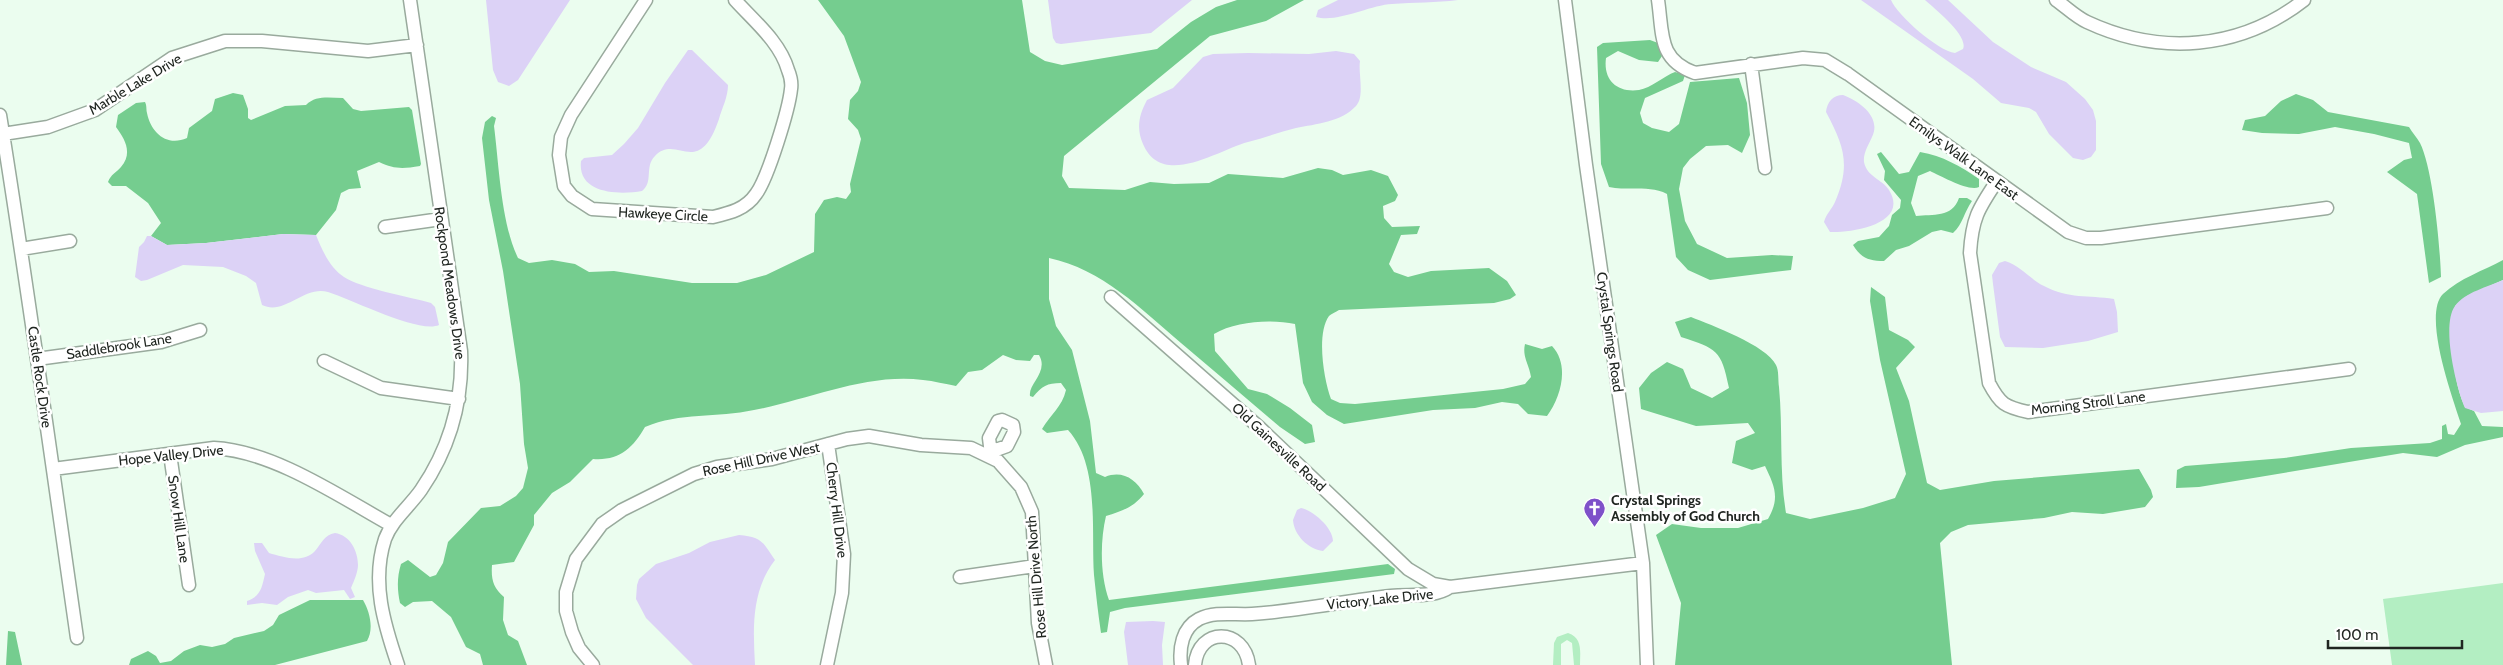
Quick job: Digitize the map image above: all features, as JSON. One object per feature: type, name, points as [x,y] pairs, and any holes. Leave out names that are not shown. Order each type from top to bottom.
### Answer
[{"type":"street","name":"Rockpond Meadows Drive","points":[[398,665],[384,619],[379,594],[381,557],[391,525],[421,491],[440,460],[450,434],[459,398],[462,372],[461,351],[410,0]]},
{"type":"street","name":"Hawkeye Circle","points":[[646,0],[571,115],[561,137],[559,155],[564,186],[572,196],[592,209],[713,217],[732,213],[745,206],[756,194],[764,180],[789,104],[791,86],[788,69],[779,48],[735,0]]},
{"type":"street","name":"Crystal Springs Road","points":[[1565,0],[1643,564],[1647,665]]},
{"type":"street","name":"Emilys Walk Lane East","points":[[1658,0],[1666,50],[1680,68],[1695,73],[1803,58],[1825,60],[2068,232],[2086,238],[2101,238],[2327,208]]},
{"type":"street","points":[[2056,0],[2085,22],[2124,36],[2170,44],[2203,42],[2246,34],[2282,17],[2304,0]]},
{"type":"street","name":"Marble Lake Drive","points":[[3,134],[48,127],[95,110],[172,58],[217,43],[262,40],[368,51],[417,45]]},
{"type":"street","points":[[1751,64],[1765,168]]},
{"type":"street","name":"Castle Rock Drive","points":[[0,115],[12,200],[22,249],[77,638]]},
{"type":"street","name":"Morning Stroll Lane","points":[[1997,181],[1978,209],[1971,232],[1970,253],[1989,383],[1997,400],[2010,408],[2028,412],[2349,369]]},
{"type":"street","points":[[385,227],[441,219]]},
{"type":"street","points":[[22,249],[70,241]]},
{"type":"street","name":"Old Gainesville Road","points":[[1111,297],[1260,428],[1408,569],[1433,584],[1450,587]]},
{"type":"street","name":"Saddlebrook Lane","points":[[37,359],[162,342],[200,330]]},
{"type":"street","points":[[324,361],[381,388],[459,398]]},
{"type":"street","name":"Rose Hill Drive West","points":[[593,665],[579,648],[572,632],[566,611],[566,592],[576,559],[591,535],[602,524],[622,510],[694,474],[717,467],[772,459],[828,444],[869,436],[890,440]]},
{"type":"street","name":"Rose Hill Drive North","points":[[890,440],[920,445],[971,448],[991,452],[1026,495],[1032,512],[1038,623],[1046,665]]},
{"type":"street","name":"Cherry Hill Drive","points":[[827,665],[842,593],[844,554],[828,444]]},
{"type":"street","name":"Hope Valley Drive","points":[[53,469],[214,448],[232,449],[261,456],[391,525]]},
{"type":"street","name":"Snow Hill Lane","points":[[170,454],[189,585]]},
{"type":"street","name":"Victory Lake Drive","points":[[1181,665],[1179,649],[1183,638],[1194,622],[1210,615],[1252,614],[1391,596],[1442,592],[1450,587],[1643,564]]},
{"type":"street","points":[[960,577],[1035,566]]},
{"type":"street","points":[[1195,665],[1196,654],[1201,646],[1213,637],[1227,636],[1243,646],[1249,665]]},
{"type":"green space","points":[[818,0],[1022,0],[1030,52],[1045,61],[1062,65],[1157,49],[1191,22],[1216,7],[1237,0],[1304,0],[1266,21],[1210,36],[1064,156],[1062,176],[1069,188],[1125,190],[1150,182],[1174,184],[1209,183],[1228,174],[1283,178],[1318,168],[1332,170],[1343,175],[1371,170],[1388,176],[1398,195],[1395,201],[1383,206],[1384,218],[1392,227],[1420,226],[1417,234],[1401,235],[1389,264],[1394,272],[1408,277],[1431,271],[1489,268],[1507,281],[1516,295],[1510,299],[1494,303],[1339,310],[1329,316],[1325,324],[1322,345],[1326,381],[1331,399],[1340,403],[1355,404],[1503,389],[1525,384],[1531,377],[1525,357],[1525,344],[1542,349],[1552,346],[1558,354],[1561,362],[1562,381],[1552,408],[1547,416],[1528,414],[1518,404],[1502,402],[1475,408],[1433,410],[1344,424],[1327,415],[1312,402],[1303,383],[1295,324],[1286,322],[1254,322],[1233,326],[1214,334],[1215,351],[1248,389],[1267,394],[1290,408],[1312,425],[1315,442],[1305,444],[1280,427],[1120,292],[1086,271],[1068,263],[1049,258],[1049,299],[1056,326],[1072,350],[1090,421],[1096,473],[1105,477],[1123,475],[1128,477],[1137,484],[1144,494],[1127,508],[1106,516],[1102,558],[1104,580],[1109,600],[1388,564],[1395,569],[1394,574],[1125,608],[1110,612],[1107,632],[1101,633],[1094,575],[1092,499],[1085,461],[1078,444],[1068,430],[1047,433],[1042,429],[1059,406],[1066,390],[1061,383],[1052,384],[1042,388],[1033,397],[1030,396],[1030,391],[1042,367],[1039,355],[1034,355],[1030,361],[1016,360],[1003,355],[982,370],[968,372],[956,386],[923,380],[880,380],[837,389],[775,406],[740,412],[672,419],[645,427],[624,452],[610,458],[593,459],[570,482],[552,493],[534,515],[534,525],[514,562],[492,565],[493,583],[504,597],[503,620],[508,635],[518,641],[527,665],[483,665],[480,654],[466,647],[451,617],[432,601],[413,602],[405,607],[400,603],[398,583],[401,564],[408,560],[430,577],[436,575],[443,563],[448,542],[481,508],[500,506],[516,496],[523,488],[528,468],[524,444],[520,384],[503,271],[489,200],[482,138],[485,122],[492,116],[496,118],[494,126],[504,211],[512,244],[518,258],[529,263],[552,260],[575,264],[589,272],[614,271],[692,283],[737,283],[766,275],[814,252],[815,214],[824,200],[837,197],[846,199],[851,192],[850,184],[861,139],[858,130],[848,119],[850,100],[858,91],[861,82],[844,36]]},
{"type":"green space","points":[[1650,40],[1658,43],[1662,56],[1658,62],[1639,60],[1618,51],[1606,58],[1609,79],[1618,87],[1624,89],[1644,89],[1675,72],[1685,75],[1683,81],[1645,98],[1640,113],[1643,123],[1652,128],[1669,132],[1679,124],[1690,82],[1739,78],[1747,103],[1750,135],[1742,153],[1728,145],[1706,146],[1690,159],[1683,168],[1679,189],[1685,221],[1697,244],[1727,258],[1772,255],[1793,256],[1791,270],[1710,280],[1688,270],[1676,257],[1667,194],[1646,189],[1609,187],[1601,164],[1597,47],[1603,43]]},
{"type":"green space","points":[[233,93],[243,95],[248,109],[248,118],[251,120],[285,106],[306,105],[314,100],[323,98],[343,98],[353,109],[361,111],[409,107],[412,110],[421,164],[420,166],[398,168],[379,162],[357,171],[361,188],[349,189],[341,193],[336,210],[316,235],[283,234],[206,243],[167,245],[151,236],[161,223],[148,203],[126,186],[112,186],[108,182],[127,157],[125,141],[116,127],[118,115],[136,103],[145,102],[149,120],[156,132],[173,141],[180,140],[187,138],[189,128],[212,111],[215,99]]},
{"type":"green space","points":[[2296,94],[2313,100],[2328,112],[2409,127],[2420,143],[2429,171],[2437,228],[2441,277],[2429,283],[2417,194],[2387,172],[2404,160],[2412,158],[2409,143],[2335,127],[2299,134],[2262,133],[2242,130],[2245,120],[2265,116],[2281,101]]},
{"type":"green space","points":[[1881,152],[1899,174],[1909,172],[1920,152],[1951,162],[1979,179],[1979,187],[1974,188],[1955,183],[1930,171],[1918,176],[1911,203],[1916,216],[1947,212],[1952,209],[1959,198],[1967,198],[1972,201],[1959,226],[1953,233],[1941,230],[1932,232],[1909,246],[1896,250],[1884,261],[1866,258],[1853,245],[1858,241],[1879,237],[1889,226],[1892,215],[1900,208],[1901,200],[1884,180],[1885,171],[1877,154]]},
{"type":"green space","points":[[2503,260],[2503,280],[2467,296],[2455,306],[2454,358],[2457,383],[2465,407],[2474,411],[2482,426],[2503,427],[2503,437],[2465,445],[2437,457],[2403,453],[2199,487],[2176,488],[2177,470],[2185,466],[2284,458],[2351,448],[2430,443],[2442,439],[2442,426],[2446,424],[2448,434],[2454,435],[2461,424],[2441,358],[2437,338],[2437,305],[2443,294],[2457,283]]},
{"type":"green space","points":[[1871,287],[1885,297],[1889,330],[1908,340],[1915,347],[1896,368],[1909,401],[1927,483],[1940,490],[1994,481],[2139,469],[2153,497],[2145,507],[2103,514],[2072,512],[2044,518],[1968,525],[1951,532],[1940,543],[1952,665],[1675,665],[1681,603],[1656,535],[1672,524],[1701,528],[1738,528],[1768,519],[1774,505],[1775,492],[1765,466],[1752,470],[1732,463],[1736,441],[1755,433],[1748,423],[1696,426],[1641,409],[1639,388],[1651,373],[1667,362],[1683,369],[1691,388],[1712,398],[1729,388],[1720,358],[1710,348],[1681,337],[1675,322],[1691,317],[1724,330],[1761,350],[1777,367],[1786,513],[1810,519],[1863,508],[1895,498],[1906,474],[1880,360],[1870,301]]},
{"type":"green space","points":[[2503,583],[2503,665],[2392,665],[2383,599]]},
{"type":"green space","points":[[310,600],[363,600],[370,620],[370,631],[367,641],[275,665],[129,665],[131,659],[148,651],[156,656],[160,663],[171,661],[184,651],[200,645],[212,647],[225,644],[234,638],[264,631],[273,625],[279,615]]},
{"type":"green space","points":[[8,631],[15,632],[22,665],[6,665]]},
{"type":"green space","points":[[1568,633],[1576,638],[1580,646],[1580,665],[1574,665],[1572,643],[1567,640],[1561,644],[1561,665],[1553,665],[1554,643],[1557,637]]},
{"type":"shaded area","points":[[486,0],[570,0],[518,80],[509,86],[498,82],[493,70]]},
{"type":"shaded area","points":[[1048,0],[1192,0],[1151,33],[1061,44],[1056,43],[1053,38]]},
{"type":"shaded area","points":[[1338,0],[1458,0],[1383,5],[1334,18],[1316,17],[1318,10]]},
{"type":"shaded area","points":[[1861,0],[1891,0],[1909,23],[1939,46],[1955,53],[1963,49],[1964,44],[1961,37],[1950,23],[1925,0],[1948,0],[1993,42],[2031,67],[2066,82],[2085,99],[2093,110],[2096,121],[2096,150],[2091,157],[2083,160],[2073,158],[2049,134],[2036,112],[2029,108],[2001,103],[1973,79]]},
{"type":"shaded area","points":[[688,50],[692,50],[728,85],[725,102],[711,137],[703,147],[695,151],[663,150],[655,156],[650,165],[648,183],[642,191],[612,192],[592,186],[582,172],[581,161],[584,158],[612,155],[624,144],[638,128],[665,83]]},
{"type":"shaded area","points":[[1336,51],[1354,54],[1360,61],[1361,91],[1359,102],[1343,116],[1328,122],[1296,128],[1248,142],[1191,163],[1177,165],[1163,164],[1152,157],[1143,144],[1139,122],[1147,100],[1173,88],[1203,57],[1213,54],[1309,54]]},
{"type":"shaded area","points":[[1843,95],[1862,106],[1874,123],[1874,130],[1865,152],[1864,162],[1871,175],[1883,183],[1889,190],[1893,202],[1892,211],[1875,224],[1851,231],[1830,232],[1824,222],[1840,189],[1844,166],[1841,146],[1826,112],[1831,100],[1836,96]]},
{"type":"shaded area","points":[[283,234],[316,235],[331,264],[344,277],[361,285],[431,303],[435,307],[439,325],[416,325],[328,292],[319,291],[311,293],[279,307],[262,305],[256,283],[246,276],[223,267],[183,265],[147,280],[141,281],[135,277],[139,247],[147,236],[151,236],[167,245],[206,243]]},
{"type":"shaded area","points":[[2005,261],[2053,290],[2070,295],[2114,299],[2118,332],[2088,341],[2043,348],[2005,347],[2000,337],[1992,275],[1999,263]]},
{"type":"shaded area","points":[[2503,280],[2503,411],[2481,413],[2465,408],[2461,398],[2451,356],[2449,327],[2451,315],[2459,301],[2477,290]]},
{"type":"shaded area","points":[[1301,508],[1306,509],[1322,520],[1330,531],[1333,541],[1323,551],[1307,544],[1296,531],[1293,520],[1297,510]]},
{"type":"shaded area","points":[[335,533],[349,540],[357,554],[358,568],[351,588],[355,597],[350,599],[344,590],[316,593],[308,590],[288,597],[277,605],[262,603],[247,605],[247,601],[258,594],[265,574],[255,551],[254,543],[262,543],[269,553],[287,558],[299,558],[310,555],[326,537]]},
{"type":"shaded area","points":[[739,535],[758,539],[775,560],[761,584],[755,610],[755,665],[693,665],[646,618],[636,599],[639,579],[656,564],[689,553],[710,542]]},
{"type":"shaded area","points":[[1126,622],[1165,622],[1162,645],[1163,665],[1128,665],[1124,632]]},
{"type":"place","name":"Crystal Springs Assembly of God Church","points":[[1595,527]]}]
